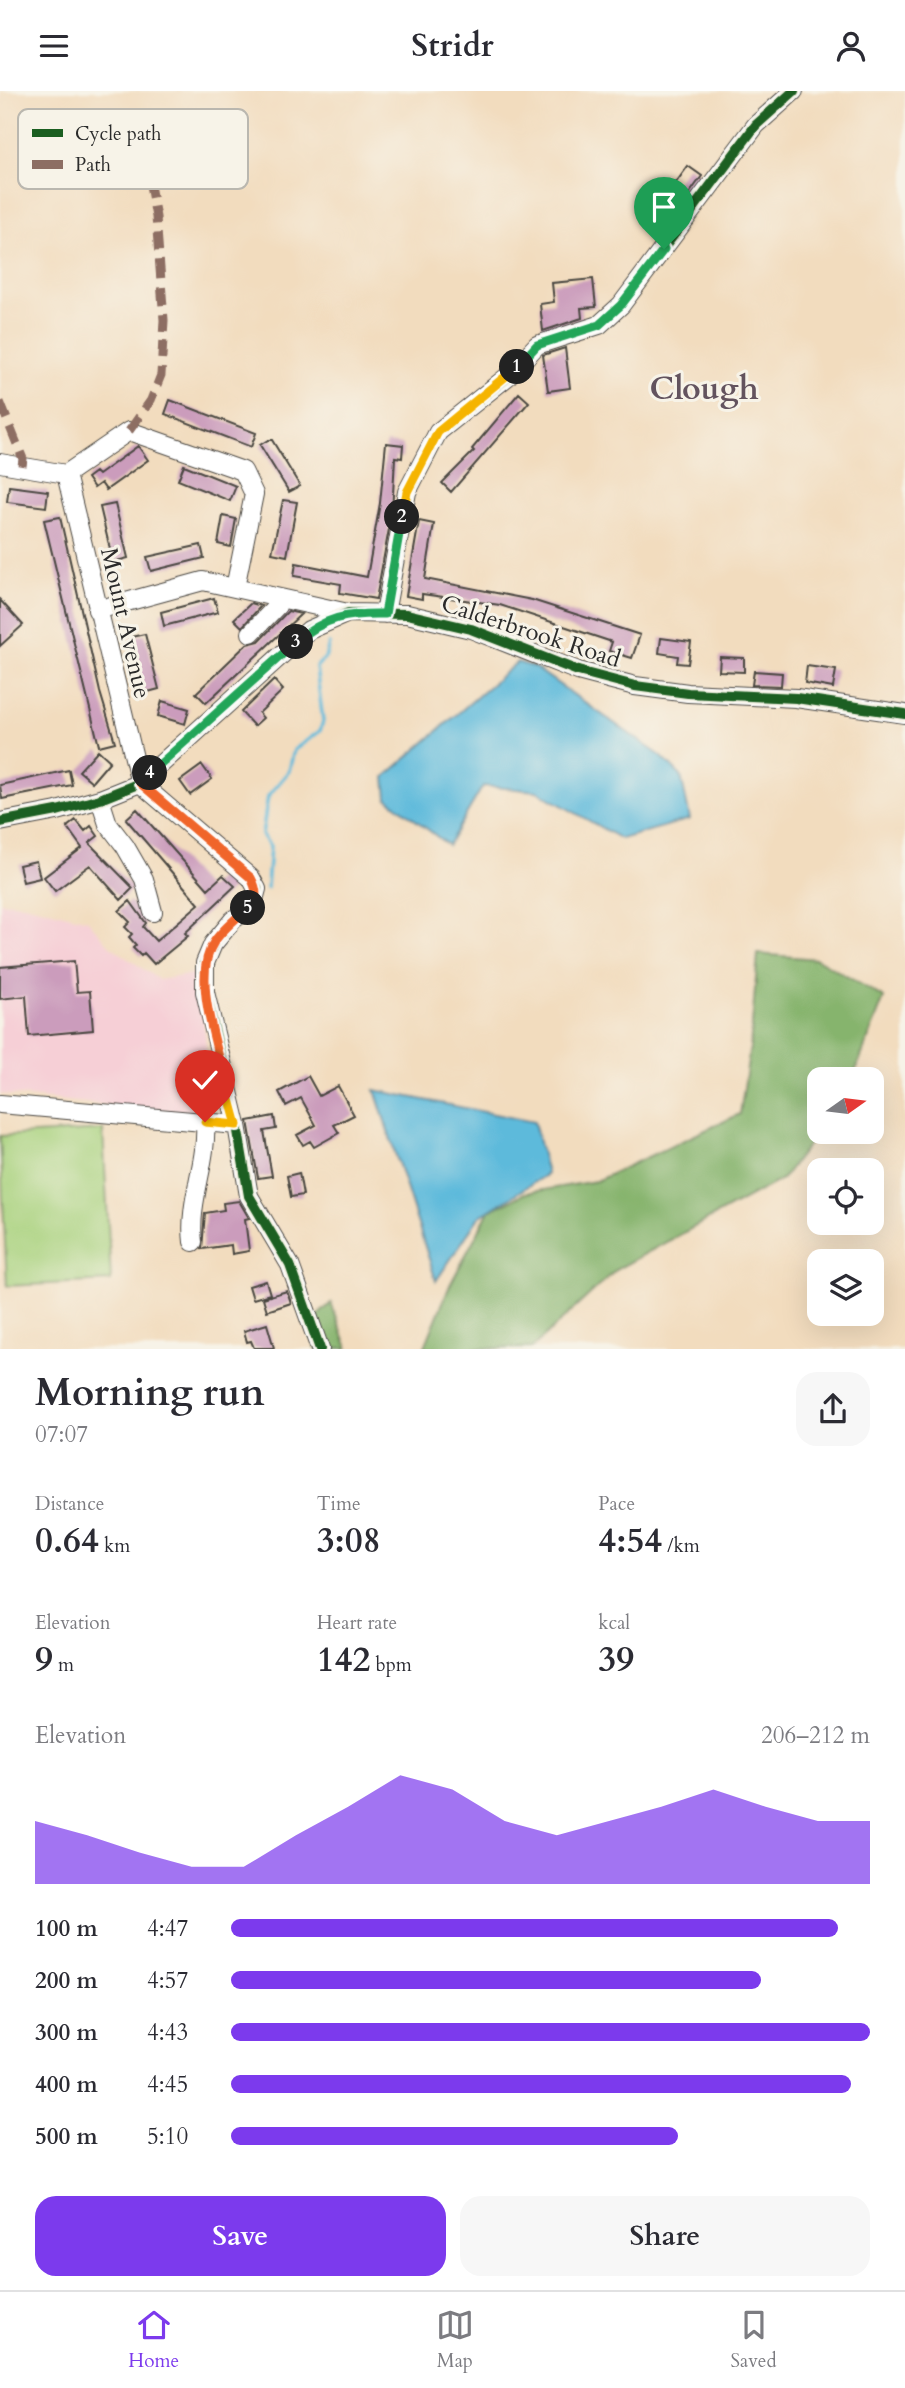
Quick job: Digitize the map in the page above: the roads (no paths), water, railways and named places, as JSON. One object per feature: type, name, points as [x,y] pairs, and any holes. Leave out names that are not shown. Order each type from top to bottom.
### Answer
[{"type":"street","points":[[385,614],[407,492],[438,432],[507,377],[537,345],[599,325],[621,305],[756,125],[794,91]]},
{"type":"street","points":[[0,463],[66,474],[129,431],[243,471],[254,494],[235,588]]},
{"type":"street","name":"Mount Avenue","points":[[66,474],[140,783]]},
{"type":"street","points":[[97,610],[203,581],[348,613]]},
{"type":"street","points":[[251,633],[277,606],[280,598]]},
{"type":"street","name":"Calderbrook Road","points":[[0,822],[100,799],[140,783],[310,630],[348,613],[407,614],[471,629],[578,671],[635,686],[688,693],[796,698],[905,714]]},
{"type":"street","points":[[140,783],[251,878],[257,890],[253,904],[213,944],[205,963],[205,992],[237,1125],[249,1196],[290,1265],[320,1349]]},
{"type":"street","points":[[100,799],[108,824],[125,846],[144,879],[153,912]]},
{"type":"street","points":[[0,1104],[237,1125]]},
{"type":"street","points":[[193,1242],[192,1207],[205,1151],[205,1122]]},
{"type":"water","points":[[517,662],[534,667],[661,756],[681,776],[690,819],[621,839],[537,791],[483,786],[448,845],[387,798],[385,777]]},
{"type":"water","points":[[375,1090],[534,1122],[547,1174],[479,1217],[436,1281]]},
{"type":"waterway","points":[[267,888],[270,846],[262,835],[268,796],[289,771],[294,750],[320,731],[323,721],[316,667],[325,658],[329,644]]},
{"type":"district","name":"Clough","points":[[704,388]]}]
